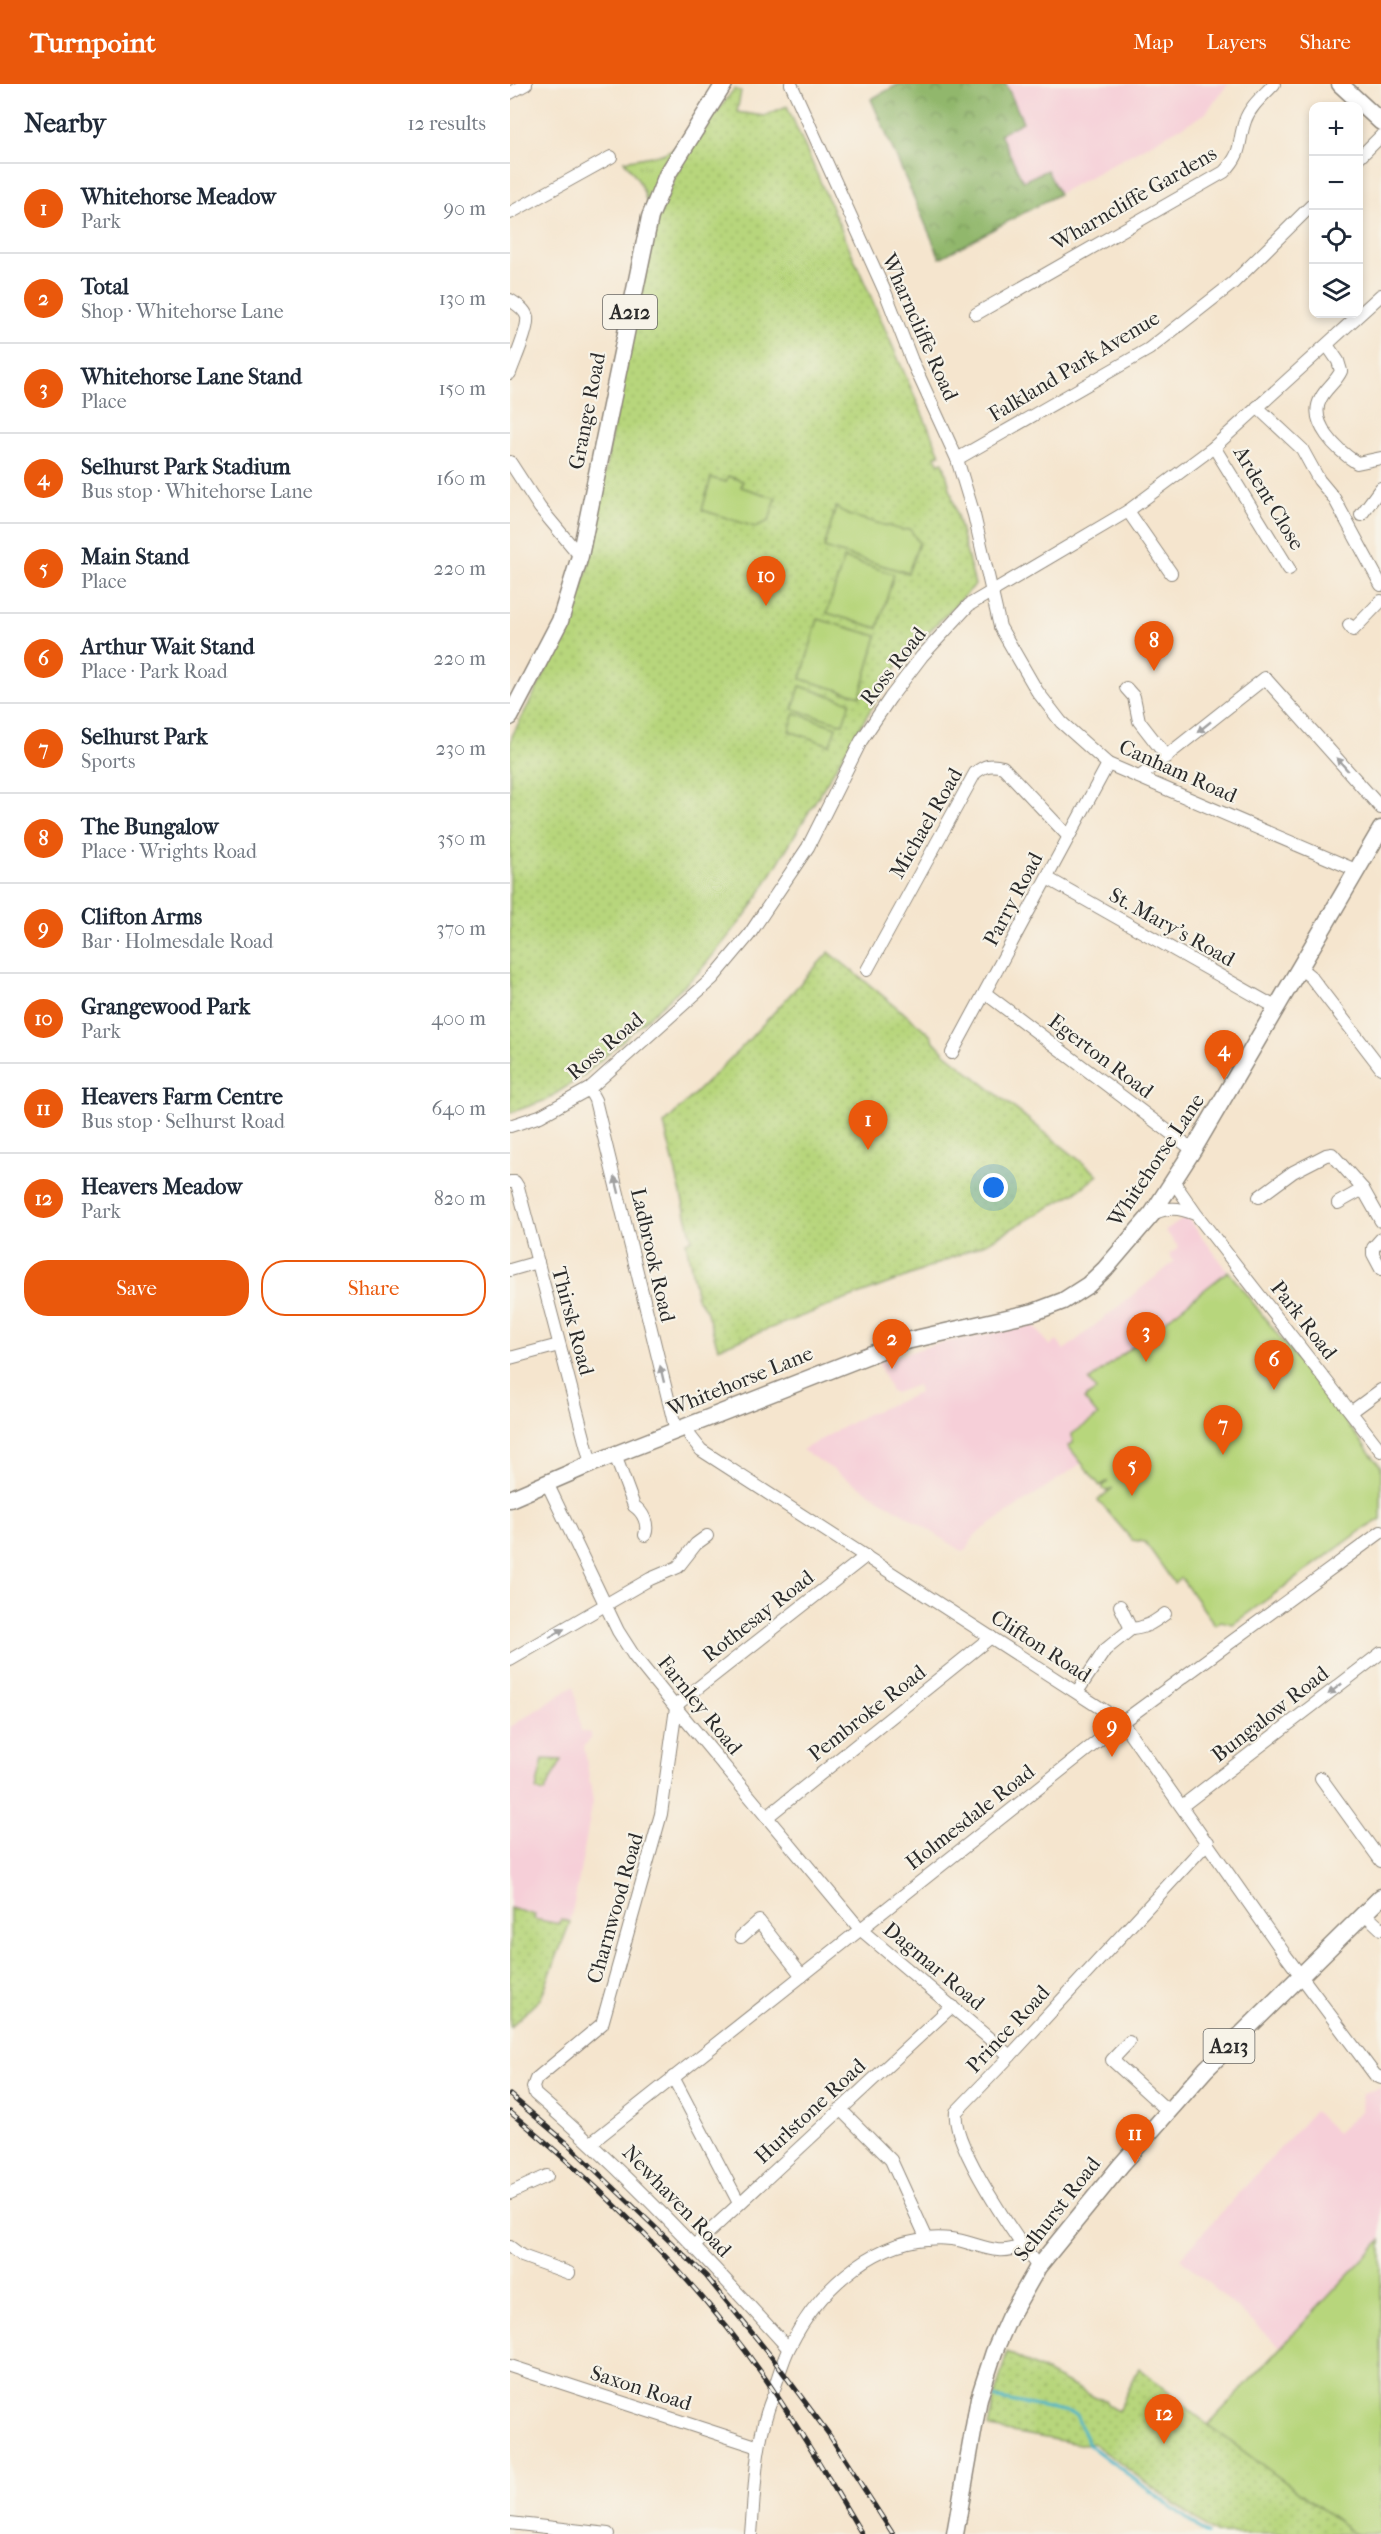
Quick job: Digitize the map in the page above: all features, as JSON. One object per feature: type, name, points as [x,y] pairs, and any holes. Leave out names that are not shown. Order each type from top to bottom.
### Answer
[{"type":"main road","name":"Grange Road","points":[[510,717],[560,621],[580,556],[650,217],[667,175],[724,84]]},
{"type":"main road","points":[[1340,84],[1381,122]]},
{"type":"main road","name":"Whitehorse Lane","points":[[510,1499],[591,1464],[902,1342],[1034,1312],[1063,1301],[1105,1269],[1152,1214],[1193,1150],[1381,829]]},
{"type":"main road","name":"Selhurst Road","points":[[955,2534],[982,2387],[1009,2318],[1038,2267],[1168,2111],[1206,2069],[1381,1897]]},
{"type":"street","points":[[510,93],[526,84]]},
{"type":"street","name":"Wharncliffe Road","points":[[791,84],[886,294],[912,361],[957,459],[974,515],[991,593]]},
{"type":"street","name":"Wharncliffe Gardens","points":[[976,314],[1224,172],[1238,153],[1245,121],[1251,110],[1274,84]]},
{"type":"street","points":[[1362,156],[1381,136]]},
{"type":"street","points":[[510,213],[611,157]]},
{"type":"street","name":"Falkland Park Avenue","points":[[957,459],[1149,349],[1233,283],[1309,208]]},
{"type":"street","name":"Ross Road","points":[[510,1126],[540,1116],[589,1089],[713,978],[749,935],[808,847],[861,741],[890,698],[922,656],[969,605],[1128,511],[1214,447],[1381,295]]},
{"type":"street","points":[[510,300],[521,307],[527,317],[526,328],[510,373]]},
{"type":"street","points":[[1327,345],[1338,361],[1341,371],[1336,382],[1322,396],[1316,408],[1318,422],[1343,455],[1357,463],[1381,458]]},
{"type":"street","points":[[1257,407],[1302,449],[1319,480],[1334,498],[1381,585]]},
{"type":"street","name":"Ardent Close","points":[[1214,447],[1289,569]]},
{"type":"street","points":[[510,462],[540,508],[580,556]]},
{"type":"street","points":[[1361,515],[1381,488]]},
{"type":"street","points":[[1128,511],[1171,573]]},
{"type":"street","name":"Canham Road","points":[[991,593],[1000,627],[1037,691],[1061,722],[1108,764],[1141,776],[1358,871]]},
{"type":"street","points":[[1349,625],[1353,630],[1381,601]]},
{"type":"street","points":[[1141,776],[1265,678],[1381,808]]},
{"type":"street","points":[[1126,688],[1134,697],[1139,721],[1167,757]]},
{"type":"street","name":"Michael Road","points":[[867,970],[975,773],[983,766],[993,764],[1003,767],[1068,836]]},
{"type":"street","name":"Parry Road","points":[[952,1053],[1108,764]]},
{"type":"street","name":"St. Mary's Road","points":[[1047,879],[1278,1008]]},
{"type":"street","points":[[1300,968],[1311,977],[1381,1068]]},
{"type":"street","name":"Egerton Road","points":[[985,993],[1193,1150]]},
{"type":"street","name":"Ladbrook Road","points":[[589,1089],[595,1100],[682,1429]]},
{"type":"street","points":[[1259,1197],[1293,1172],[1332,1154],[1363,1189],[1381,1221]]},
{"type":"street","name":"Park Road","points":[[1173,1181],[1196,1214],[1381,1451]]},
{"type":"street","name":"Thirsk Road","points":[[514,1184],[538,1262],[591,1464]]},
{"type":"street","points":[[1338,1203],[1363,1189]]},
{"type":"street","points":[[1152,1214],[1167,1208],[1179,1208],[1196,1214]]},
{"type":"street","points":[[1381,1239],[1373,1248],[1373,1254],[1381,1269]]},
{"type":"street","points":[[510,1270],[538,1262]]},
{"type":"street","points":[[510,1358],[559,1345]]},
{"type":"street","points":[[1351,1412],[1381,1390]]},
{"type":"street","name":"Clifton Road","points":[[682,1429],[701,1450],[1122,1722],[1301,1976],[1375,2075],[1381,2078]]},
{"type":"street","points":[[615,1455],[634,1506],[643,1516],[647,1529],[645,1535]]},
{"type":"street","name":"Farnley Road","points":[[547,1482],[604,1606],[634,1656],[860,1929]]},
{"type":"street","name":"Holmesdale Road","points":[[591,2143],[1122,1722],[1381,1532]]},
{"type":"street","points":[[510,1660],[650,1579],[678,1567],[696,1544],[707,1536]]},
{"type":"street","name":"Rothesay Road","points":[[676,1708],[680,1702],[866,1556]]},
{"type":"street","points":[[1119,1606],[1131,1629]]},
{"type":"street","points":[[1077,1692],[1106,1650],[1131,1629],[1152,1625],[1165,1614]]},
{"type":"street","name":"Pembroke Road","points":[[766,1817],[991,1637]]},
{"type":"street","name":"Bungalow Road","points":[[1182,1806],[1381,1653]]},
{"type":"street","name":"Charnwood Road","points":[[532,2087],[536,2079],[602,2024],[661,1814],[676,1708]]},
{"type":"street","points":[[1321,1778],[1381,1861]]},
{"type":"street","name":"Prince Road","points":[[1038,2267],[1021,2245],[969,2158],[956,2128],[956,2112],[1208,1842]]},
{"type":"street","points":[[1365,1914],[1381,1929]]},
{"type":"street","points":[[741,1936],[759,1921],[802,1976]]},
{"type":"street","name":"Dagmar Road","points":[[860,1929],[1010,2056]]},
{"type":"street","name":"Hurlstone Road","points":[[695,2245],[952,2006]]},
{"type":"street","points":[[1129,2042],[1112,2060],[1168,2111]]},
{"type":"street","points":[[673,2077],[739,2203]]},
{"type":"street","name":"Newhaven Road","points":[[532,2087],[535,2094],[591,2143],[695,2245],[788,2348]]},
{"type":"street","points":[[840,2109],[891,2160],[927,2239]]},
{"type":"street","points":[[510,2193],[547,2176]]},
{"type":"street","points":[[751,2534],[759,2447],[767,2410],[788,2348],[815,2307],[863,2261],[892,2246],[927,2239],[958,2240],[1006,2251],[1021,2245]]},
{"type":"street","points":[[510,2247],[522,2256],[569,2273]]},
{"type":"street","name":"Saxon Road","points":[[510,2366],[759,2447]]},
{"type":"street","points":[[510,2523],[608,2534]]},
{"type":"shaded area","points":[[899,84],[1228,84],[1205,114],[940,258],[871,99]]},
{"type":"shaded area","points":[[1187,1217],[1228,1271],[1090,1381],[1097,1390],[1098,1416],[1072,1434],[1073,1443],[1069,1446],[1082,1463],[976,1534],[964,1552],[802,1450],[865,1415],[919,1393],[917,1385],[895,1393],[891,1392],[878,1362],[936,1344],[1034,1325],[1050,1346],[1057,1341],[1064,1350],[1174,1262],[1169,1254],[1179,1248],[1165,1230]]},
{"type":"shaded area","points":[[574,1686],[581,1731],[590,1733],[590,1739],[584,1747],[593,1801],[575,1899],[569,1924],[541,1998],[510,2027],[510,1727]]},
{"type":"shaded area","points":[[1381,2088],[1381,2240],[1282,2348],[1180,2258],[1314,2111],[1337,2133],[1361,2111],[1362,2093]]},
{"type":"green space","points":[[899,84],[1006,84],[1023,122],[1000,134],[1023,181],[1047,170],[1059,194],[940,258],[871,99]]},
{"type":"green space","points":[[734,89],[741,91],[737,112],[764,116],[787,106],[940,454],[935,456],[938,463],[943,462],[944,465],[975,585],[900,661],[749,911],[699,972],[583,1076],[546,1100],[510,1113],[510,1036],[512,1031],[510,1029],[510,747],[512,736],[570,625],[588,568],[642,262],[650,238],[682,160]]},
{"type":"green space","points":[[680,146],[647,203],[638,180],[624,161],[662,154]]},
{"type":"green space","points":[[728,476],[743,481],[741,487],[776,498],[769,521],[755,527],[702,510],[711,478],[726,482]]},
{"type":"green space","points":[[836,507],[848,515],[902,530],[910,529],[919,543],[908,573],[824,548]]},
{"type":"green space","points":[[844,558],[894,574],[878,628],[827,613]]},
{"type":"green space","points":[[818,619],[877,636],[860,696],[801,679]]},
{"type":"green space","points":[[800,686],[850,702],[843,724],[793,709]]},
{"type":"green space","points":[[795,713],[836,727],[830,745],[789,731]]},
{"type":"green space","points":[[829,952],[931,1035],[945,1053],[1098,1175],[1078,1191],[988,1242],[916,1273],[718,1348],[706,1310],[697,1298],[686,1242],[692,1239],[664,1124],[743,1046]]},
{"type":"green space","points":[[1228,1271],[1381,1467],[1381,1519],[1233,1624],[1221,1621],[1215,1625],[1181,1578],[1174,1583],[1145,1542],[1132,1540],[1098,1500],[1113,1488],[1106,1491],[1103,1489],[1108,1481],[1100,1486],[1068,1446],[1073,1443],[1072,1434],[1098,1416],[1084,1399],[1096,1390],[1089,1381]]},
{"type":"green space","points":[[543,1759],[562,1760],[544,1792],[536,1790]]},
{"type":"green space","points":[[510,1908],[535,1915],[534,1919],[559,1924],[561,1919],[570,1922],[541,1998],[510,2027]]},
{"type":"green space","points":[[1381,2240],[1381,2534],[1356,2534],[1208,2425]]},
{"type":"green space","points":[[1007,2352],[1096,2398],[1105,2400],[1108,2405],[1118,2411],[1139,2368],[1208,2425],[1356,2534],[1215,2534],[1093,2443],[1085,2445],[989,2428],[994,2398]]},
{"type":"waterway","points":[[994,2398],[1076,2415],[1089,2445],[1207,2534]]},
{"type":"railway","points":[[510,2095],[568,2144],[706,2276],[770,2355],[828,2433],[893,2534]]},
{"type":"railway","points":[[510,2112],[613,2203],[677,2268],[707,2303],[763,2375],[862,2534]]},
{"type":"place","name":"Grangewood Park","points":[[766,606]]},
{"type":"place","name":"The Bungalow","points":[[1154,671]]},
{"type":"place","name":"Selhurst Park Stadium","points":[[1224,1080]]},
{"type":"place","name":"Whitehorse Meadow","points":[[868,1150]]},
{"type":"place","name":"Whitehorse Lane Stand","points":[[1146,1362]]},
{"type":"place","name":"Total","points":[[892,1369]]},
{"type":"place","name":"Arthur Wait Stand","points":[[1274,1390]]},
{"type":"place","name":"Selhurst Park","points":[[1223,1455]]},
{"type":"place","name":"Main Stand","points":[[1132,1496]]},
{"type":"place","name":"Clifton Arms","points":[[1112,1757]]},
{"type":"place","name":"Heavers Farm Centre","points":[[1135,2164]]},
{"type":"place","name":"Heavers Meadow","points":[[1164,2444]]}]
